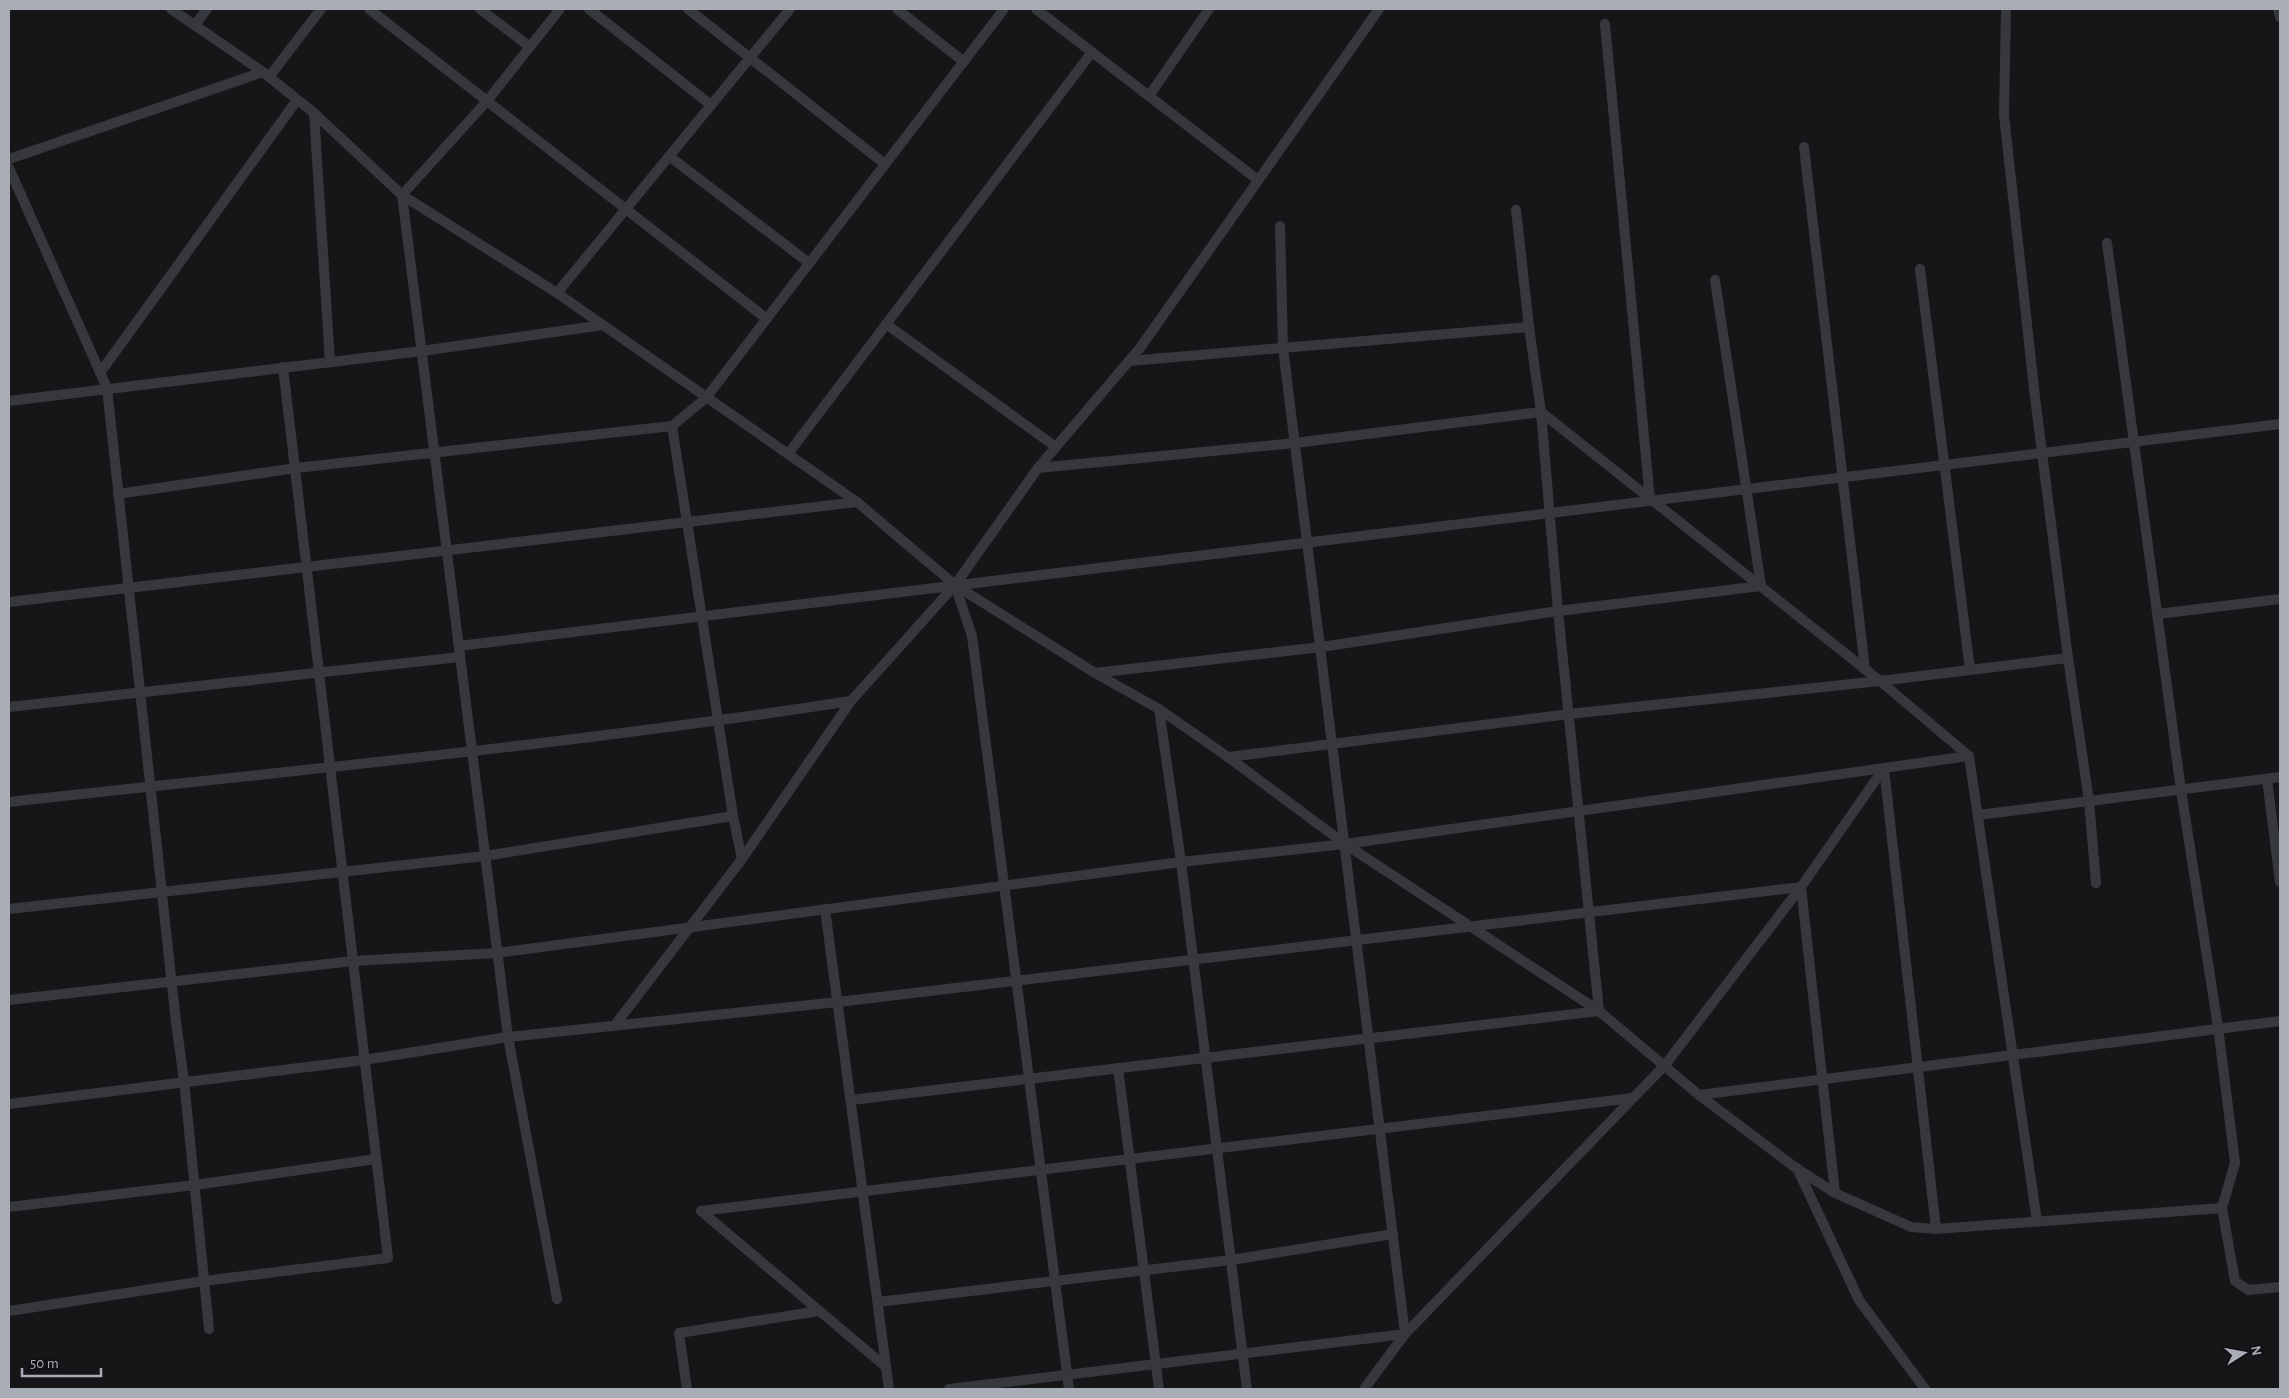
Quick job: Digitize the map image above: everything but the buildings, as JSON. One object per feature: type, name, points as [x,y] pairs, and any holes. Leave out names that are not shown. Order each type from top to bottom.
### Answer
[{"type":"street","points":[[172,9],[266,75],[298,100],[402,195],[557,293],[857,502],[955,585],[1095,673],[1159,709],[1228,756],[1345,844],[1600,1011],[1699,1095],[1796,1168],[1834,1193],[1911,1227],[1936,1229],[2222,1208]]},
{"type":"street","points":[[195,25],[208,9]]},
{"type":"street","points":[[9,159],[266,75],[321,9]]},
{"type":"street","points":[[369,9],[767,319]]},
{"type":"street","points":[[480,9],[530,47]]},
{"type":"street","points":[[557,1299],[508,1036],[402,195],[487,101],[560,9]]},
{"type":"street","points":[[589,9],[711,105]]},
{"type":"street","points":[[688,9],[885,164]]},
{"type":"street","points":[[557,293],[790,9]]},
{"type":"street","points":[[897,9],[964,62]]},
{"type":"street","points":[[118,494],[296,468],[672,426],[706,398],[1004,9]]},
{"type":"street","points":[[1036,9],[1258,180]]},
{"type":"street","points":[[1149,96],[1209,9]]},
{"type":"street","points":[[616,1025],[742,859],[851,701],[955,585],[1038,468],[1129,361],[1379,9]]},
{"type":"street","points":[[2006,9],[2004,115],[2042,453],[2068,658],[2089,801],[2096,883]]},
{"type":"street","points":[[2278,9],[2280,18]]},
{"type":"street","points":[[1605,24],[1650,500]]},
{"type":"street","points":[[788,454],[1092,52]]},
{"type":"street","points":[[100,373],[298,100]]},
{"type":"street","points":[[314,113],[330,362]]},
{"type":"street","points":[[1804,146],[1864,669]]},
{"type":"street","points":[[669,156],[809,263]]},
{"type":"street","points":[[9,168],[107,388],[171,983],[184,1082],[209,1329]]},
{"type":"street","points":[[1516,210],[1541,412],[1548,513],[1600,1011]]},
{"type":"street","points":[[1280,226],[1284,348],[1404,1334]]},
{"type":"street","points":[[2107,242],[2182,790],[2218,1027],[2235,1164],[2222,1208],[2235,1282],[2248,1290],[2280,1287]]},
{"type":"street","points":[[1920,269],[1970,670]]},
{"type":"street","points":[[1715,280],[1761,586]]},
{"type":"street","points":[[886,324],[1056,447]]},
{"type":"street","points":[[9,401],[422,351],[603,325]]},
{"type":"street","points":[[1129,361],[1529,327]]},
{"type":"street","points":[[9,1310],[204,1281],[388,1258],[283,367]]},
{"type":"street","points":[[1038,468],[1295,443],[1541,412],[1880,681],[1970,756],[2037,1221]]},
{"type":"street","points":[[9,707],[319,672],[702,616],[2280,424]]},
{"type":"street","points":[[672,426],[720,721],[733,816],[742,859]]},
{"type":"street","points":[[9,602],[857,502]]},
{"type":"street","points":[[955,585],[972,636],[1057,1281],[1069,1389]]},
{"type":"street","points":[[1095,673],[1321,648],[1558,612],[1761,586]]},
{"type":"street","points":[[2158,614],[2280,599]]},
{"type":"street","points":[[1228,756],[1569,714],[1880,681],[2068,658]]},
{"type":"street","points":[[9,802],[472,752],[720,721],[851,701]]},
{"type":"street","points":[[1159,709],[1181,862],[1247,1389]]},
{"type":"street","points":[[9,1000],[352,961],[498,952],[1181,862],[1345,844],[1970,756]]},
{"type":"street","points":[[1364,1389],[1404,1334],[1665,1066],[1801,887],[1884,768]]},
{"type":"street","points":[[1884,768],[1936,1229]]},
{"type":"street","points":[[1978,814],[2280,778]]},
{"type":"street","points":[[2268,779],[2280,882]]},
{"type":"street","points":[[9,909],[485,856],[733,816]]},
{"type":"street","points":[[9,1104],[364,1060],[508,1036],[838,1002],[1801,887]]},
{"type":"street","points":[[1801,887],[1834,1193]]},
{"type":"street","points":[[825,909],[889,1389]]},
{"type":"street","points":[[851,1100],[1600,1011]]},
{"type":"street","points":[[1699,1095],[2218,1027],[2280,1021]]},
{"type":"street","points":[[1118,1068],[1159,1389]]},
{"type":"street","points":[[886,1367],[701,1211],[1633,1098]]},
{"type":"street","points":[[9,1207],[195,1185],[376,1159]]},
{"type":"street","points":[[1796,1168],[1860,1300],[1925,1389]]},
{"type":"street","points":[[878,1302],[1231,1260],[1393,1234]]},
{"type":"street","points":[[687,1389],[679,1333],[819,1311]]},
{"type":"street","points":[[949,1389],[1404,1334]]}]
